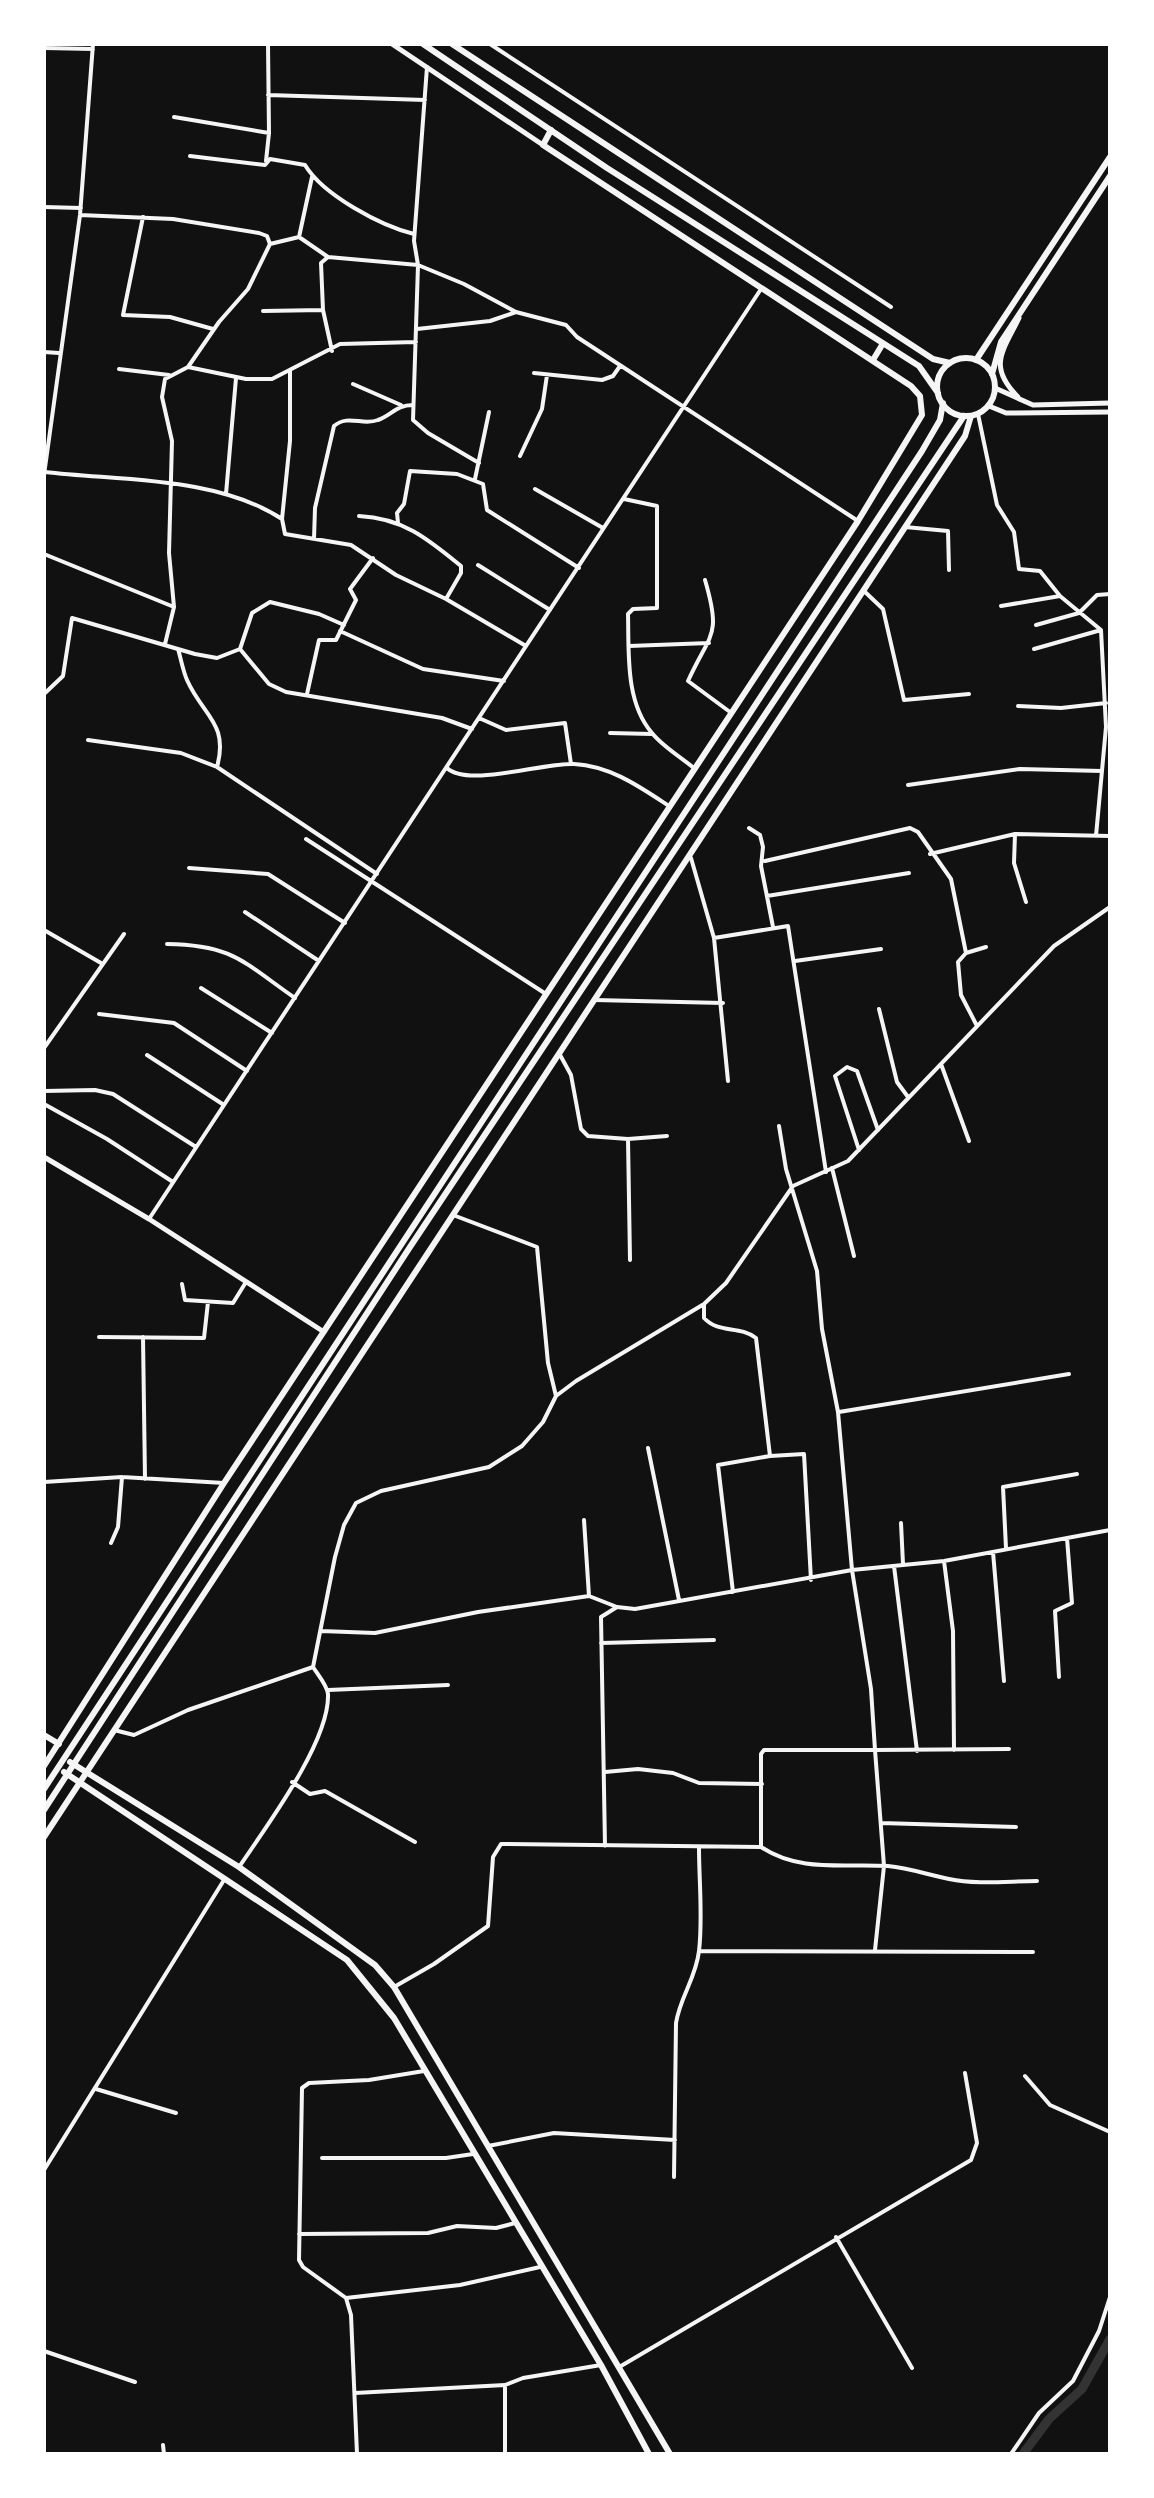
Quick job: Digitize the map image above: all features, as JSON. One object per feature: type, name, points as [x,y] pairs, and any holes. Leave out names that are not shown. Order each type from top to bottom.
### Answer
[{"type":"main road","points":[[44,1789],[914,465],[940,420],[943,403],[919,366],[882,345],[423,44]]},
{"type":"main road","points":[[452,44],[933,359],[950,363],[963,359],[976,360],[992,374]]},
{"type":"main road","points":[[44,1766],[224,1483],[548,996],[730,712],[858,521],[915,430],[923,406],[920,396],[911,386],[543,145],[551,130]]},
{"type":"main road","points":[[976,360],[1110,157]]},
{"type":"main road","points":[[44,1810],[410,1247],[971,415],[989,406],[995,388],[992,374],[1001,342],[1110,176]]},
{"type":"main road","points":[[873,360],[882,345]]},
{"type":"main road","points":[[938,393],[940,377],[950,363]]},
{"type":"main road","points":[[943,403],[971,415]]},
{"type":"main road","points":[[44,1837],[594,1000],[691,858],[965,436],[971,415]]},
{"type":"main road","points":[[44,1735],[59,1744]]},
{"type":"main road","points":[[44,1747],[53,1753]]},
{"type":"main road","points":[[64,1757],[239,1867],[375,1965],[394,1987],[621,2366],[670,2454]]},
{"type":"main road","points":[[58,1768],[347,1960],[364,1978],[394,2018],[601,2365],[649,2454]]},
{"type":"main road","points":[[303,1930],[310,1917]]},
{"type":"main road","points":[[479,2164],[494,2155]]},
{"type":"street","points":[[265,165],[269,133],[268,44]]},
{"type":"street","points":[[392,44],[543,145]]},
{"type":"street","points":[[490,44],[891,307]]},
{"type":"street","points":[[44,48],[93,46],[81,208],[46,434],[44,473],[172,485],[226,494],[267,509],[282,519]]},
{"type":"street","points":[[427,67],[414,234],[418,265],[413,420],[428,433],[479,463]]},
{"type":"street","points":[[44,76],[44,116]]},
{"type":"street","points":[[268,95],[425,100]]},
{"type":"street","points":[[174,117],[269,133]]},
{"type":"street","points":[[190,156],[265,165]]},
{"type":"street","points":[[265,165],[270,159],[305,165],[312,177],[391,229],[414,234]]},
{"type":"street","points":[[299,237],[312,177]]},
{"type":"street","points":[[44,207],[81,208]]},
{"type":"street","points":[[80,215],[143,217],[259,233],[267,236],[270,244],[248,289],[213,329],[188,367],[165,379],[162,397],[172,441],[169,553],[174,607],[165,644]]},
{"type":"street","points":[[143,217],[123,315],[170,317],[213,329]]},
{"type":"street","points":[[270,244],[299,237],[328,257],[418,265],[435,275],[464,284],[516,312],[566,325],[683,409],[858,521]]},
{"type":"street","points":[[328,257],[321,263],[323,310],[332,351]]},
{"type":"street","points":[[149,1219],[762,287]]},
{"type":"street","points":[[263,311],[323,310]]},
{"type":"street","points":[[1022,401],[1005,384],[1000,360],[1003,345],[1023,310]]},
{"type":"street","points":[[417,329],[490,321],[516,312]]},
{"type":"street","points":[[188,367],[236,378],[272,379],[332,351],[340,344],[416,342]]},
{"type":"street","points":[[44,352],[59,353]]},
{"type":"street","points":[[534,373],[602,380],[613,376],[620,366]]},
{"type":"street","points":[[119,369],[170,375]]},
{"type":"street","points":[[290,371],[290,441],[282,519],[289,537],[351,545],[396,575],[446,599],[526,646]]},
{"type":"street","points":[[520,456],[542,409],[547,375]]},
{"type":"street","points":[[226,494],[236,378]]},
{"type":"street","points":[[353,384],[401,405],[414,405]]},
{"type":"street","points":[[995,388],[1022,401],[1046,406],[1110,403]]},
{"type":"street","points":[[314,539],[315,508],[334,426],[347,419],[377,421],[401,405]]},
{"type":"street","points":[[989,406],[1006,413],[1110,412]]},
{"type":"street","points":[[475,479],[489,412]]},
{"type":"street","points":[[971,415],[997,505],[1014,532],[1019,569],[1040,571],[1060,596],[1101,630],[1106,703],[1096,836]]},
{"type":"street","points":[[398,523],[397,513],[404,504],[410,471],[475,479],[483,484],[487,510],[579,568]]},
{"type":"street","points":[[535,489],[604,528]]},
{"type":"street","points":[[623,499],[657,506],[657,608],[629,611],[633,696],[638,712],[652,734],[695,769]]},
{"type":"street","points":[[359,516],[387,518],[398,523],[427,539],[461,566],[461,573],[446,599]]},
{"type":"street","points":[[905,527],[948,531],[949,570]]},
{"type":"street","points":[[44,554],[174,607]]},
{"type":"street","points":[[307,694],[319,640],[336,640],[356,600],[350,589],[373,558]]},
{"type":"street","points":[[478,565],[550,610]]},
{"type":"street","points":[[705,580],[714,610],[709,643],[688,681],[730,712]]},
{"type":"street","points":[[863,590],[883,609],[904,700],[969,694]]},
{"type":"street","points":[[1036,625],[1079,613],[1097,595],[1110,594]]},
{"type":"street","points":[[1001,606],[1060,596]]},
{"type":"street","points":[[240,649],[252,613],[270,602],[319,614],[344,625]]},
{"type":"street","points":[[44,694],[63,676],[72,618],[217,658],[240,649]]},
{"type":"street","points":[[1034,649],[1101,630]]},
{"type":"street","points":[[340,631],[423,669],[504,681]]},
{"type":"street","points":[[629,646],[709,643]]},
{"type":"street","points":[[178,649],[186,680],[219,731],[223,746],[217,767]]},
{"type":"street","points":[[240,649],[269,684],[286,692],[442,718],[472,729]]},
{"type":"street","points":[[1018,706],[1061,708],[1106,703]]},
{"type":"street","points":[[479,718],[506,730],[565,723],[571,764]]},
{"type":"street","points":[[610,733],[652,734]]},
{"type":"street","points":[[88,740],[181,753],[217,767],[377,874]]},
{"type":"street","points":[[447,768],[450,772],[485,774],[571,764],[629,780],[671,807]]},
{"type":"street","points":[[908,785],[1020,769],[1102,771]]},
{"type":"street","points":[[749,828],[760,835],[765,861]]},
{"type":"street","points":[[773,927],[761,866],[765,861],[910,828],[918,832],[930,854],[951,879],[966,953]]},
{"type":"street","points":[[1015,834],[1014,863],[1026,902]]},
{"type":"street","points":[[930,854],[1015,834],[1110,836]]},
{"type":"street","points":[[306,839],[548,996]]},
{"type":"street","points":[[691,858],[714,938],[723,1003],[728,1081]]},
{"type":"street","points":[[189,868],[268,874],[345,923]]},
{"type":"street","points":[[767,896],[909,873]]},
{"type":"street","points":[[239,1867],[325,1722],[328,1690],[313,1667],[335,1557],[344,1525],[356,1503],[381,1491],[489,1467],[522,1446],[543,1422],[556,1396],[619,1353],[704,1304],[726,1283],[793,1186],[848,1161],[1054,946],[1110,907]]},
{"type":"street","points":[[245,912],[319,961]]},
{"type":"street","points":[[714,938],[788,926],[826,1172]]},
{"type":"street","points":[[44,930],[101,964]]},
{"type":"street","points":[[44,1048],[124,934]]},
{"type":"street","points":[[167,944],[215,947],[231,953],[295,998]]},
{"type":"street","points":[[977,1026],[961,995],[958,962],[966,953],[986,947]]},
{"type":"street","points":[[795,961],[881,949]]},
{"type":"street","points":[[201,988],[272,1033]]},
{"type":"street","points":[[594,1000],[723,1003]]},
{"type":"street","points":[[879,1009],[897,1082],[908,1097]]},
{"type":"street","points":[[99,1014],[174,1023],[247,1071]]},
{"type":"street","points":[[559,1053],[571,1075],[581,1129],[588,1136],[628,1139],[667,1136]]},
{"type":"street","points":[[147,1055],[224,1105]]},
{"type":"street","points":[[941,1063],[969,1141]]},
{"type":"street","points":[[859,1150],[835,1076],[837,1072],[847,1067],[857,1071],[878,1130]]},
{"type":"street","points":[[44,1091],[95,1090],[113,1094],[196,1147]]},
{"type":"street","points":[[44,1104],[133,1154],[173,1182]]},
{"type":"street","points":[[779,1126],[786,1169],[817,1271],[822,1329],[838,1412],[852,1570],[871,1689],[884,1866],[875,1950]]},
{"type":"street","points":[[628,1139],[630,1260]]},
{"type":"street","points":[[44,1157],[149,1219],[324,1332]]},
{"type":"street","points":[[832,1168],[854,1256]]},
{"type":"street","points":[[453,1215],[537,1247],[548,1363],[556,1396]]},
{"type":"street","points":[[182,1284],[185,1300],[233,1303],[246,1282]]},
{"type":"street","points":[[99,1337],[204,1338],[208,1302]]},
{"type":"street","points":[[704,1304],[704,1318],[713,1328],[751,1333],[756,1338],[770,1456]]},
{"type":"street","points":[[143,1337],[145,1479]]},
{"type":"street","points":[[838,1412],[1069,1374]]},
{"type":"street","points":[[648,1448],[679,1600]]},
{"type":"street","points":[[733,1592],[718,1465],[770,1456],[804,1454],[811,1580]]},
{"type":"street","points":[[1006,1548],[1000,1492],[1003,1487],[1077,1474]]},
{"type":"street","points":[[44,1482],[122,1477],[224,1483]]},
{"type":"street","points":[[111,1543],[118,1527],[122,1477]]},
{"type":"street","points":[[584,1520],[589,1596]]},
{"type":"street","points":[[901,1523],[903,1565]]},
{"type":"street","points":[[321,1631],[375,1633],[478,1612],[589,1596],[617,1607],[635,1609],[811,1580],[852,1570],[944,1561],[1110,1530]]},
{"type":"street","points":[[1059,1677],[1055,1611],[1072,1601],[1067,1538]]},
{"type":"street","points":[[993,1552],[1004,1681]]},
{"type":"street","points":[[944,1561],[953,1631],[954,1751]]},
{"type":"street","points":[[894,1566],[917,1751]]},
{"type":"street","points":[[605,1846],[601,1617],[617,1607]]},
{"type":"street","points":[[601,1643],[714,1640]]},
{"type":"street","points":[[114,1730],[134,1735],[188,1710],[313,1667]]},
{"type":"street","points":[[328,1690],[448,1685]]},
{"type":"street","points":[[761,1847],[761,1754],[764,1750],[1009,1749]]},
{"type":"street","points":[[605,1772],[638,1769],[673,1773],[699,1783],[762,1784]]},
{"type":"street","points":[[292,1782],[310,1794],[325,1791],[415,1842]]},
{"type":"street","points":[[881,1823],[1016,1827]]},
{"type":"street","points":[[394,1987],[434,1964],[488,1926],[493,1857],[501,1844],[761,1847],[779,1859],[809,1865],[884,1866],[922,1870],[950,1879],[1037,1881]]},
{"type":"street","points":[[674,2177],[676,2023],[679,2003],[691,1985],[699,1951],[699,1848]]},
{"type":"street","points":[[44,2170],[226,1877]]},
{"type":"street","points":[[699,1951],[1033,1952]]},
{"type":"street","points":[[357,2454],[351,2315],[346,2298],[300,2263],[302,2088],[309,2083],[369,2080],[425,2071]]},
{"type":"street","points":[[621,2366],[975,2157],[975,2128],[965,2073]]},
{"type":"street","points":[[1025,2076],[1050,2105],[1110,2132]]},
{"type":"street","points":[[96,2089],[176,2113]]},
{"type":"street","points":[[488,2146],[554,2133],[675,2140]]},
{"type":"street","points":[[322,2158],[446,2158],[473,2154]]},
{"type":"street","points":[[299,2234],[428,2233],[457,2226],[496,2228],[515,2223]]},
{"type":"street","points":[[836,2237],[912,2368]]},
{"type":"street","points":[[346,2298],[460,2285],[540,2267]]},
{"type":"street","points":[[1011,2454],[1039,2413],[1073,2381],[1099,2331],[1110,2297]]},
{"type":"street","points":[[44,2351],[135,2382]]},
{"type":"street","points":[[355,2393],[505,2385],[523,2378],[601,2365]]},
{"type":"street","points":[[505,2385],[505,2454]]},
{"type":"street","points":[[163,2445],[164,2454]]},
{"type":"waterway","points":[[1023,2454],[1049,2419],[1082,2389],[1110,2339]]}]
